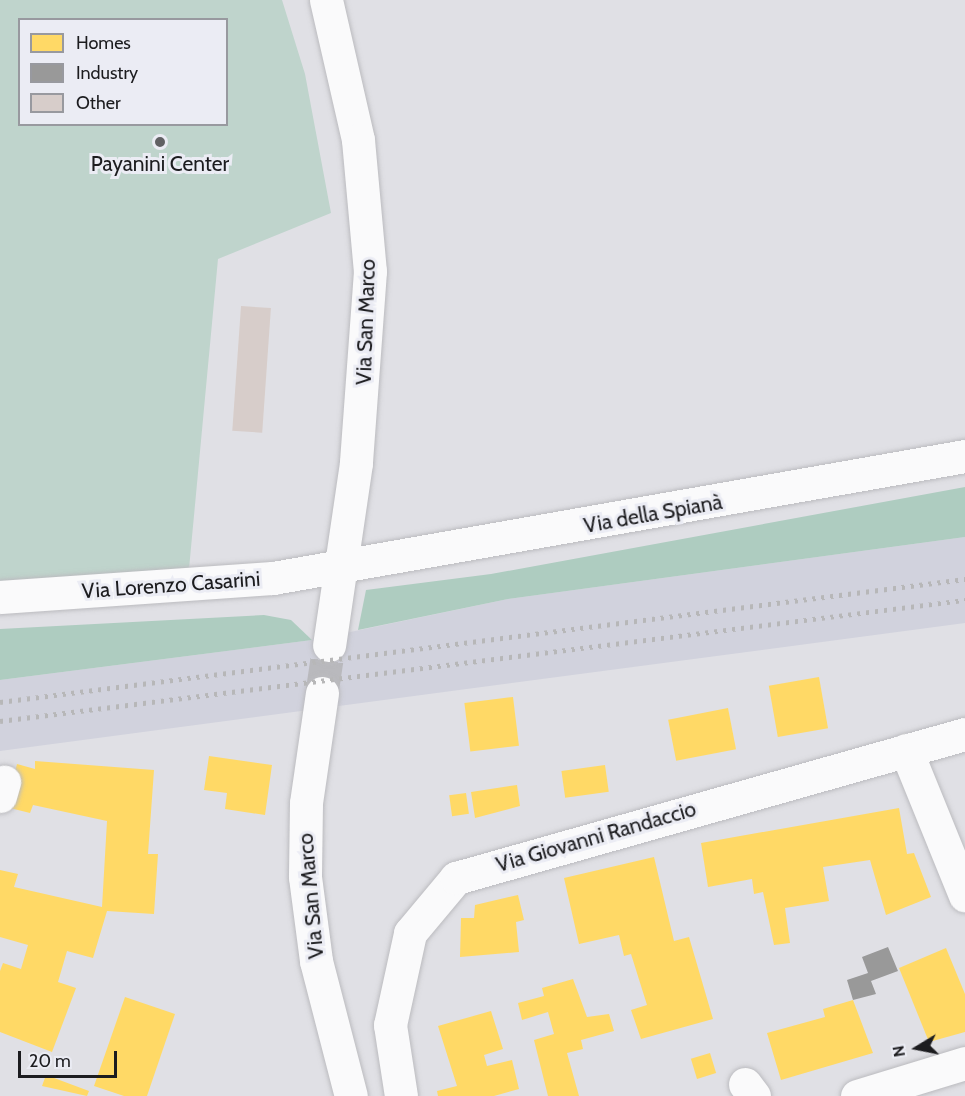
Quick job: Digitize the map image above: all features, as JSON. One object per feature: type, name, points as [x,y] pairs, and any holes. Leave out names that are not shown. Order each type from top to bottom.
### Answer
[{"type":"street","name":"Via San Marco","points":[[326,0],[358,140],[370,271],[366,368],[329,645]]},
{"type":"street","name":"Via della Spianà","points":[[340,567],[965,456]]},
{"type":"street","name":"Via Lorenzo Casarini","points":[[0,597],[273,578],[340,567]]},
{"type":"street","name":"Via San Marco","points":[[322,693],[306,803],[305,877],[316,961],[351,1096]]},
{"type":"street","name":"Via Giovanni Randaccio","points":[[401,1096],[390,1025],[410,933],[456,878],[965,734]]},
{"type":"street","points":[[906,750],[965,895]]},
{"type":"street","points":[[857,1096],[965,1063]]},
{"type":"shaded area","points":[[965,537],[965,623],[0,751],[0,680],[312,640],[508,599]]},
{"type":"green space","points":[[0,0],[282,0],[305,74],[331,213],[218,259],[189,569],[0,584]]},
{"type":"green space","points":[[965,487],[965,537],[508,599],[358,630],[366,590],[491,574]]},
{"type":"green space","points":[[264,615],[291,620],[312,640],[0,680],[0,629]]},
{"type":"building: Homes","points":[[819,677],[828,728],[778,737],[769,686]]},
{"type":"building: Homes","points":[[513,697],[519,746],[470,752],[464,703]]},
{"type":"building: Homes","points":[[728,708],[736,749],[676,761],[668,720]]},
{"type":"building: Homes","points":[[209,756],[272,765],[265,815],[225,809],[227,793],[204,790]]},
{"type":"building: Homes","points":[[35,761],[154,770],[148,854],[158,854],[154,914],[107,911],[93,958],[67,951],[58,982],[76,988],[52,1052],[0,1032],[0,971],[3,963],[21,969],[28,945],[0,937],[0,870],[18,874],[14,887],[102,907],[107,821],[33,805],[30,813],[6,807],[17,764],[35,769]]},
{"type":"building: Homes","points":[[605,765],[609,792],[565,798],[561,771]]},
{"type":"building: Homes","points":[[517,785],[520,806],[475,818],[471,792]]},
{"type":"building: Homes","points":[[466,793],[469,814],[452,816],[449,795]]},
{"type":"building: Homes","points":[[899,808],[907,854],[914,853],[931,897],[886,915],[870,860],[823,867],[829,901],[785,908],[790,943],[774,945],[763,892],[754,894],[752,879],[708,887],[701,843]]},
{"type":"building: Homes","points":[[654,857],[674,941],[689,937],[713,1019],[641,1039],[631,1010],[647,1005],[631,954],[624,956],[619,935],[579,944],[564,878]]},
{"type":"building: Homes","points":[[518,895],[524,920],[516,922],[519,952],[460,957],[461,918],[474,918],[475,905]]},
{"type":"building: Homes","points":[[946,948],[965,994],[965,1032],[929,1042],[899,968]]},
{"type":"building: Homes","points":[[573,979],[587,1017],[609,1014],[614,1031],[581,1040],[583,1049],[567,1053],[579,1096],[548,1096],[534,1040],[554,1034],[548,1012],[522,1020],[518,1003],[544,996],[542,988]]},
{"type":"building: Homes","points":[[125,997],[175,1014],[147,1096],[124,1096],[94,1086]]},
{"type":"building: Homes","points":[[853,1000],[873,1053],[781,1080],[767,1033],[825,1017],[823,1009]]},
{"type":"building: Homes","points":[[491,1011],[503,1049],[484,1055],[487,1066],[512,1060],[519,1089],[494,1096],[438,1096],[437,1091],[457,1086],[438,1026]]},
{"type":"building: Homes","points":[[710,1053],[716,1073],[697,1079],[691,1059]]},
{"type":"building: Homes","points":[[46,1075],[89,1091],[87,1096],[42,1086]]},
{"type":"building: Industry","points":[[888,947],[898,971],[871,981],[876,994],[853,1000],[847,980],[868,973],[862,957]]},
{"type":"building: Other","points":[[241,306],[271,308],[262,433],[232,431]]},
{"type":"tunnel","points":[[322,693],[329,645]]},
{"type":"railway","points":[[0,702],[965,579]]},
{"type":"railway","points":[[0,721],[965,600]]},
{"type":"place","name":"Payanini Center","points":[[160,142]]}]
